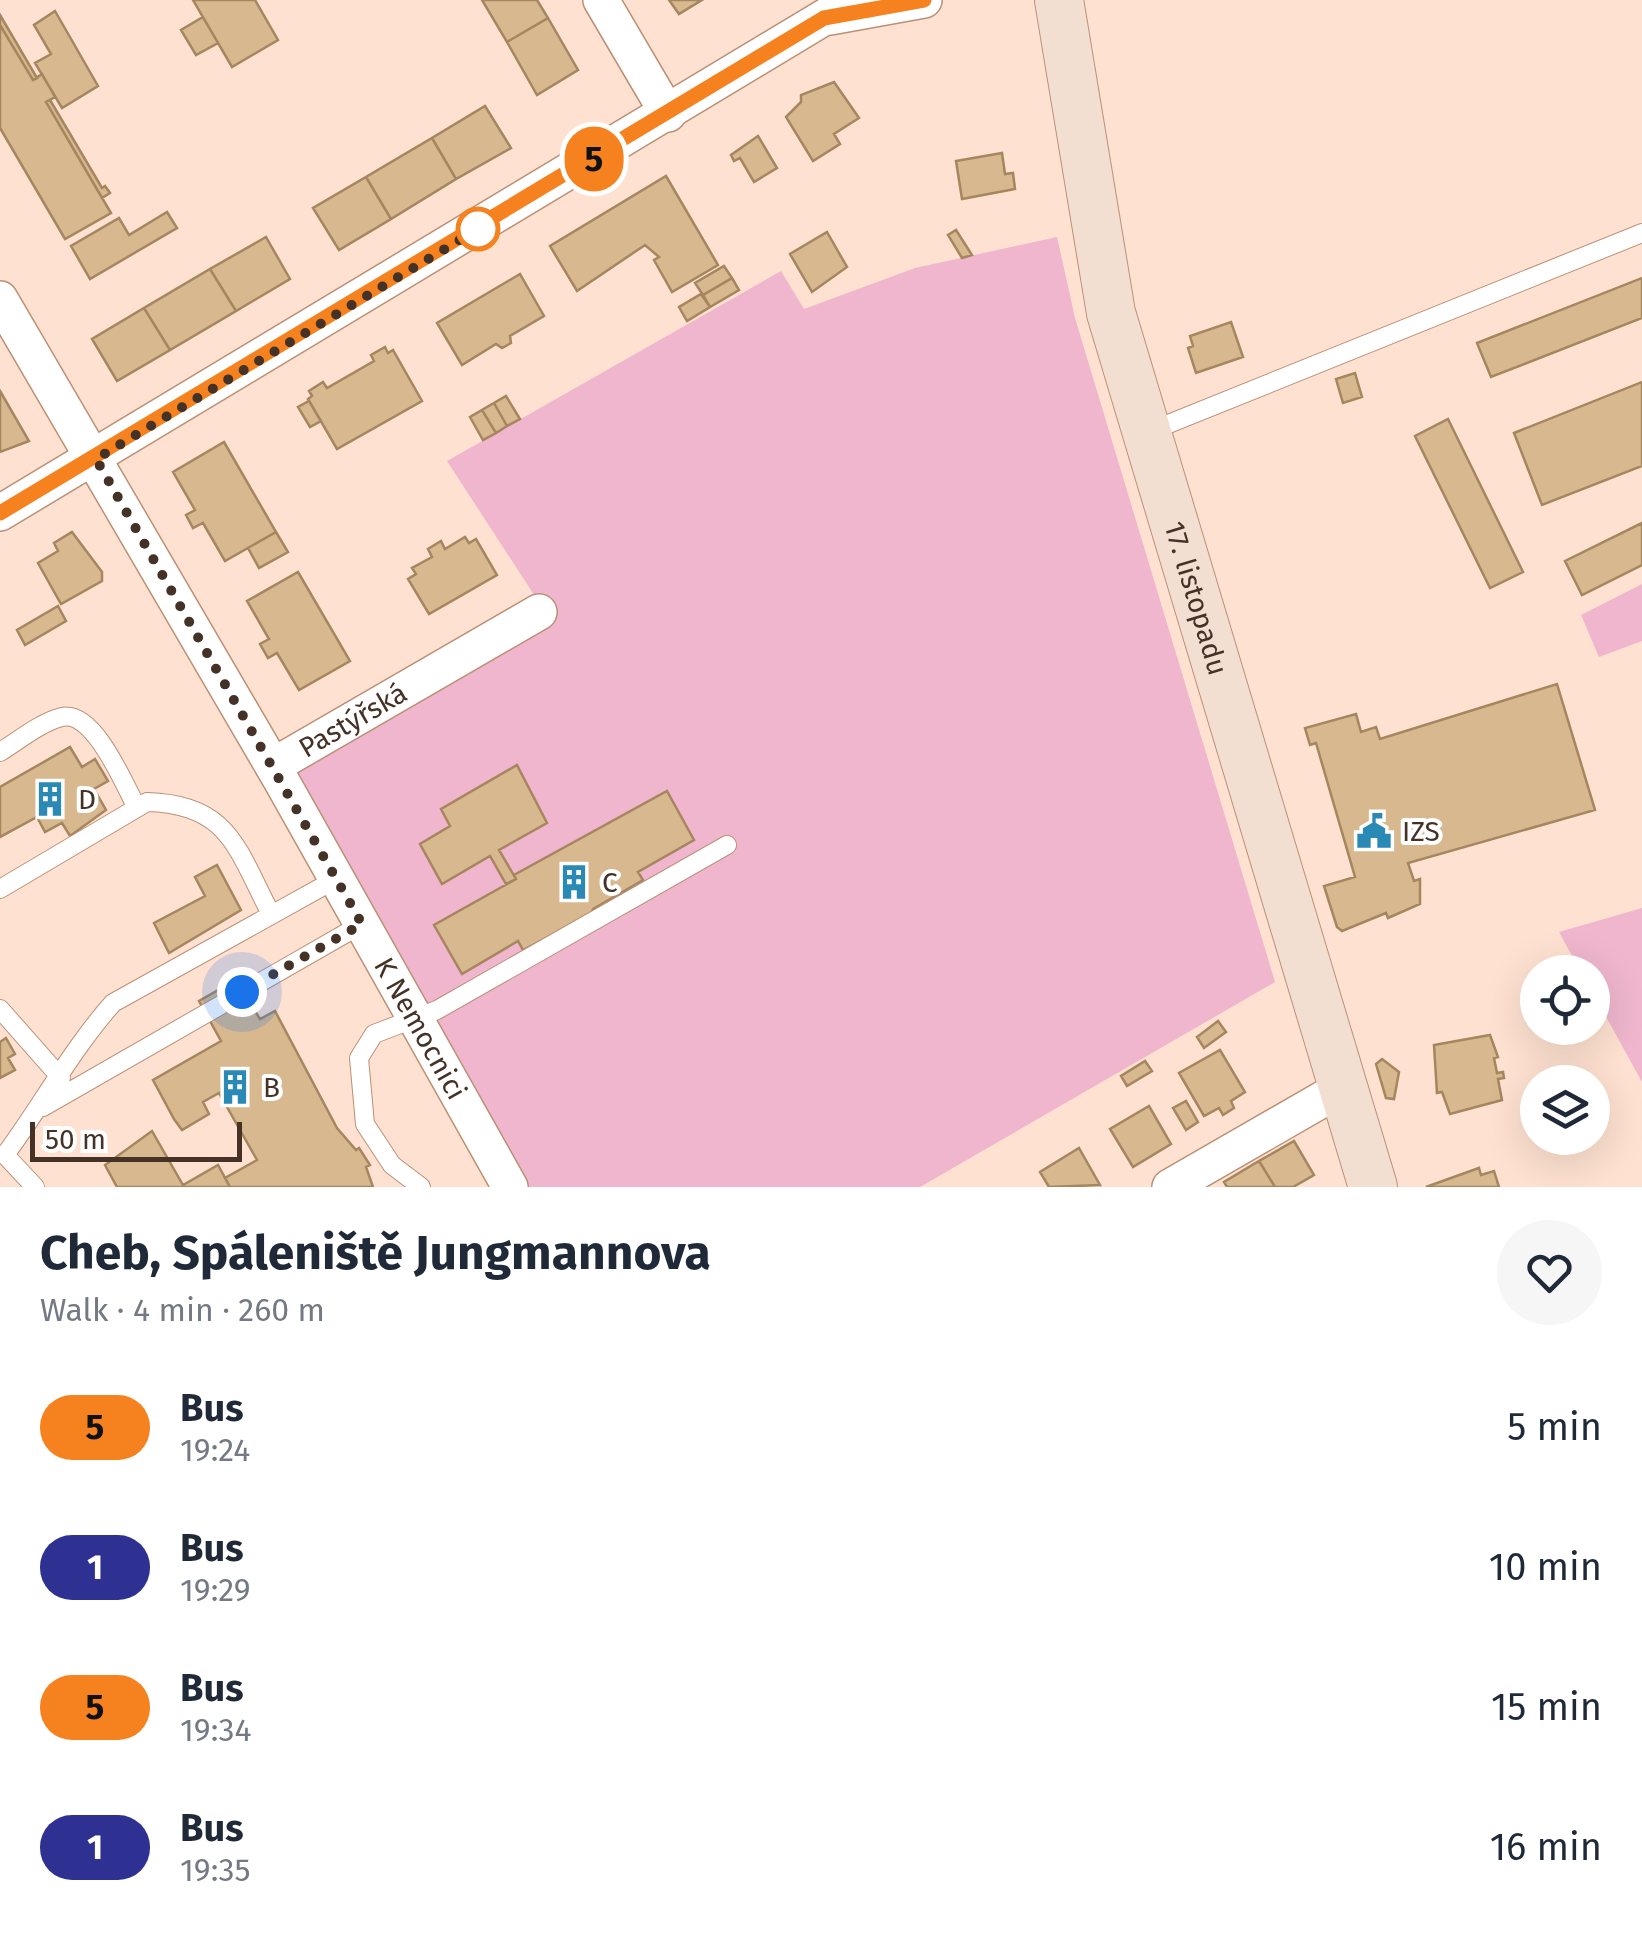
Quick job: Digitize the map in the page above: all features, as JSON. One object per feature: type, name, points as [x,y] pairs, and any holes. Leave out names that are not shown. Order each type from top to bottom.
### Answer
[{"type":"street","points":[[601,0],[668,114]]},
{"type":"street","points":[[0,513],[96,459],[838,9],[924,0]]},
{"type":"street","name":"17. listopadu","points":[[1059,0],[1111,313],[1144,434],[1373,1187]]},
{"type":"street","name":"Pastýřská","points":[[0,299],[273,766],[540,612]]},
{"type":"street","name":"K Nemocnici","points":[[273,766],[510,1187]]},
{"type":"street","points":[[1170,1187],[1342,1088]]},
{"type":"lane","points":[[1144,434],[1642,233]]},
{"type":"lane","points":[[0,752],[60,718],[77,717],[93,730],[137,808]]},
{"type":"lane","points":[[0,890],[147,802],[174,803],[200,810],[220,824],[272,914]]},
{"type":"lane","points":[[421,1187],[392,1164],[365,1124],[359,1058],[374,1034],[437,1010],[727,845]]},
{"type":"lane","points":[[35,1187],[3,1156],[61,1078],[87,1032],[113,1003],[336,878]]},
{"type":"lane","points":[[38,1110],[362,924]]},
{"type":"lane","points":[[0,1009],[61,1078]]},
{"type":"shaded area","points":[[1057,237],[1075,318],[1275,982],[920,1187],[510,1187],[281,780],[553,624],[447,461],[781,271],[804,309],[915,268]]},
{"type":"shaded area","points":[[1642,584],[1642,641],[1599,657],[1581,615]]},
{"type":"shaded area","points":[[1642,908],[1642,1082],[1610,1024],[1610,955],[1572,955],[1559,932]]},
{"type":"building","points":[[193,0],[255,0],[278,40],[232,67]]},
{"type":"building","points":[[482,0],[537,0],[548,18],[507,42]]},
{"type":"building","points":[[669,0],[702,0],[679,14]]},
{"type":"building","points":[[55,11],[98,86],[62,108],[35,63],[51,54],[34,25]]},
{"type":"building","points":[[0,15],[37,78],[33,80],[0,25]]},
{"type":"building","points":[[203,17],[218,43],[196,55],[181,30]]},
{"type":"building","points":[[548,18],[578,70],[537,95],[507,42]]},
{"type":"building","points":[[0,25],[33,80],[42,74],[55,97],[46,102],[111,213],[65,239],[0,128]]},
{"type":"building","points":[[834,82],[859,118],[834,134],[840,144],[813,161],[786,117],[801,102],[801,95]]},
{"type":"building","points":[[50,100],[102,188],[105,186],[110,193],[102,198],[46,102]]},
{"type":"building","points":[[485,106],[511,148],[456,179],[432,138]]},
{"type":"building","points":[[758,136],[777,168],[754,182],[740,158],[734,161],[731,155]]},
{"type":"building","points":[[432,138],[456,179],[391,219],[366,177]]},
{"type":"building","points":[[1002,153],[1005,174],[1013,173],[1015,189],[962,199],[956,161]]},
{"type":"building","points":[[666,176],[718,265],[672,292],[654,260],[659,257],[645,245],[577,291],[550,246]]},
{"type":"building","points":[[366,177],[391,219],[339,250],[313,208]]},
{"type":"building","points":[[167,212],[177,228],[90,279],[71,246],[119,218],[129,235]]},
{"type":"building","points":[[956,230],[972,255],[962,258],[948,235]]},
{"type":"building","points":[[827,232],[847,267],[812,292],[790,254]]},
{"type":"building","points":[[266,237],[290,279],[236,311],[210,269]]},
{"type":"building","points":[[724,266],[732,278],[703,295],[695,283]]},
{"type":"building","points":[[210,269],[236,311],[170,350],[144,308]]},
{"type":"building","points":[[520,274],[544,316],[510,336],[511,343],[502,348],[496,344],[462,365],[437,323]]},
{"type":"building","points":[[732,278],[739,290],[710,307],[703,295]]},
{"type":"building","points":[[1642,278],[1642,318],[1491,377],[1477,343]]},
{"type":"building","points":[[701,294],[710,307],[687,321],[679,307]]},
{"type":"building","points":[[144,308],[170,350],[117,381],[92,339]]},
{"type":"building","points":[[1231,322],[1243,357],[1196,373],[1188,348],[1193,346],[1190,336]]},
{"type":"building","points":[[385,347],[388,353],[393,350],[422,401],[337,449],[308,399],[312,396],[309,391],[323,382],[327,388],[374,361],[371,355]]},
{"type":"building","points":[[1355,373],[1362,397],[1343,403],[1336,379]]},
{"type":"building","points":[[1642,382],[1642,466],[1542,505],[1514,433]]},
{"type":"building","points":[[0,391],[29,441],[0,452]]},
{"type":"building","points":[[506,396],[520,419],[507,426],[494,403]]},
{"type":"building","points":[[309,401],[321,421],[310,427],[298,407]]},
{"type":"building","points":[[494,403],[507,426],[496,433],[482,410]]},
{"type":"building","points":[[482,410],[496,433],[483,440],[470,417]]},
{"type":"building","points":[[1448,419],[1523,572],[1490,588],[1415,436]]},
{"type":"building","points":[[224,442],[276,532],[225,561],[203,523],[193,528],[186,515],[195,510],[173,472]]},
{"type":"building","points":[[1642,523],[1642,565],[1582,595],[1565,561]]},
{"type":"building","points":[[72,532],[102,572],[102,581],[61,604],[38,563],[58,551],[54,543]]},
{"type":"building","points":[[276,532],[288,552],[259,568],[248,548]]},
{"type":"building","points":[[465,537],[469,543],[476,539],[497,575],[429,614],[408,579],[416,574],[412,568],[432,557],[428,549],[441,541],[445,549]]},
{"type":"building","points":[[298,572],[350,661],[299,690],[277,653],[268,658],[260,644],[269,639],[247,601]]},
{"type":"building","points":[[58,606],[66,621],[25,645],[17,630]]},
{"type":"building","points":[[1557,684],[1595,810],[1408,863],[1414,881],[1420,879],[1420,904],[1342,931],[1337,927],[1324,886],[1355,877],[1316,743],[1310,745],[1305,728],[1356,714],[1361,732],[1376,727],[1380,739]]},
{"type":"building","name":"D","points":[[70,747],[82,767],[95,759],[108,781],[94,789],[106,810],[70,836],[62,823],[45,832],[37,817],[0,837],[0,787]]},
{"type":"building","points":[[517,765],[547,823],[499,850],[516,879],[506,884],[490,856],[442,884],[420,844],[450,826],[441,809]]},
{"type":"building","name":"C","points":[[667,791],[694,840],[638,872],[643,880],[593,909],[591,915],[523,950],[518,941],[462,974],[434,925],[516,879],[514,875]]},
{"type":"building","points":[[217,865],[241,910],[169,953],[154,923],[205,896],[195,877]]},
{"type":"building","name":"B","points":[[236,980],[260,1019],[275,1011],[337,1128],[356,1150],[359,1148],[370,1165],[366,1167],[373,1187],[230,1187],[225,1178],[257,1160],[219,1093],[203,1102],[209,1114],[182,1130],[174,1119],[153,1080],[221,1041],[199,1001]]},
{"type":"building","points":[[1218,1021],[1226,1032],[1204,1048],[1197,1037]]},
{"type":"building","points":[[1490,1035],[1498,1057],[1494,1058],[1497,1073],[1503,1072],[1504,1078],[1498,1079],[1502,1100],[1450,1114],[1442,1092],[1437,1093],[1434,1045]]},
{"type":"building","points":[[6,1038],[15,1054],[8,1058],[15,1070],[0,1078],[0,1042]]},
{"type":"building","points":[[1220,1050],[1245,1092],[1231,1101],[1234,1108],[1223,1115],[1219,1108],[1204,1116],[1179,1073]]},
{"type":"building","points":[[1382,1059],[1399,1072],[1394,1099],[1386,1098],[1376,1064]]},
{"type":"building","points":[[1145,1061],[1152,1071],[1127,1086],[1121,1076]]},
{"type":"building","points":[[1186,1101],[1198,1122],[1186,1130],[1173,1108]]},
{"type":"building","points":[[1149,1106],[1171,1144],[1133,1167],[1110,1129]]},
{"type":"building","points":[[152,1131],[183,1185],[218,1165],[230,1187],[117,1187],[105,1165]]},
{"type":"building","points":[[1294,1141],[1314,1175],[1293,1187],[1275,1187],[1259,1161]]},
{"type":"building","points":[[1079,1148],[1100,1185],[1049,1187],[1040,1172]]},
{"type":"building","points":[[1259,1161],[1275,1187],[1227,1187],[1224,1182]]},
{"type":"building","points":[[1479,1168],[1481,1175],[1494,1171],[1499,1187],[1426,1187]]},
{"type":"bus line","name":"5","points":[[0,513],[544,190],[824,18],[924,0]]},
{"type":"place","name":"D","points":[[50,799]]},
{"type":"place","name":"IZS","points":[[1374,831]]},
{"type":"place","name":"C","points":[[574,882]]},
{"type":"place","name":"B","points":[[235,1087]]},
{"type":"route","points":[[242,992],[362,924],[96,459],[478,229]]}]
